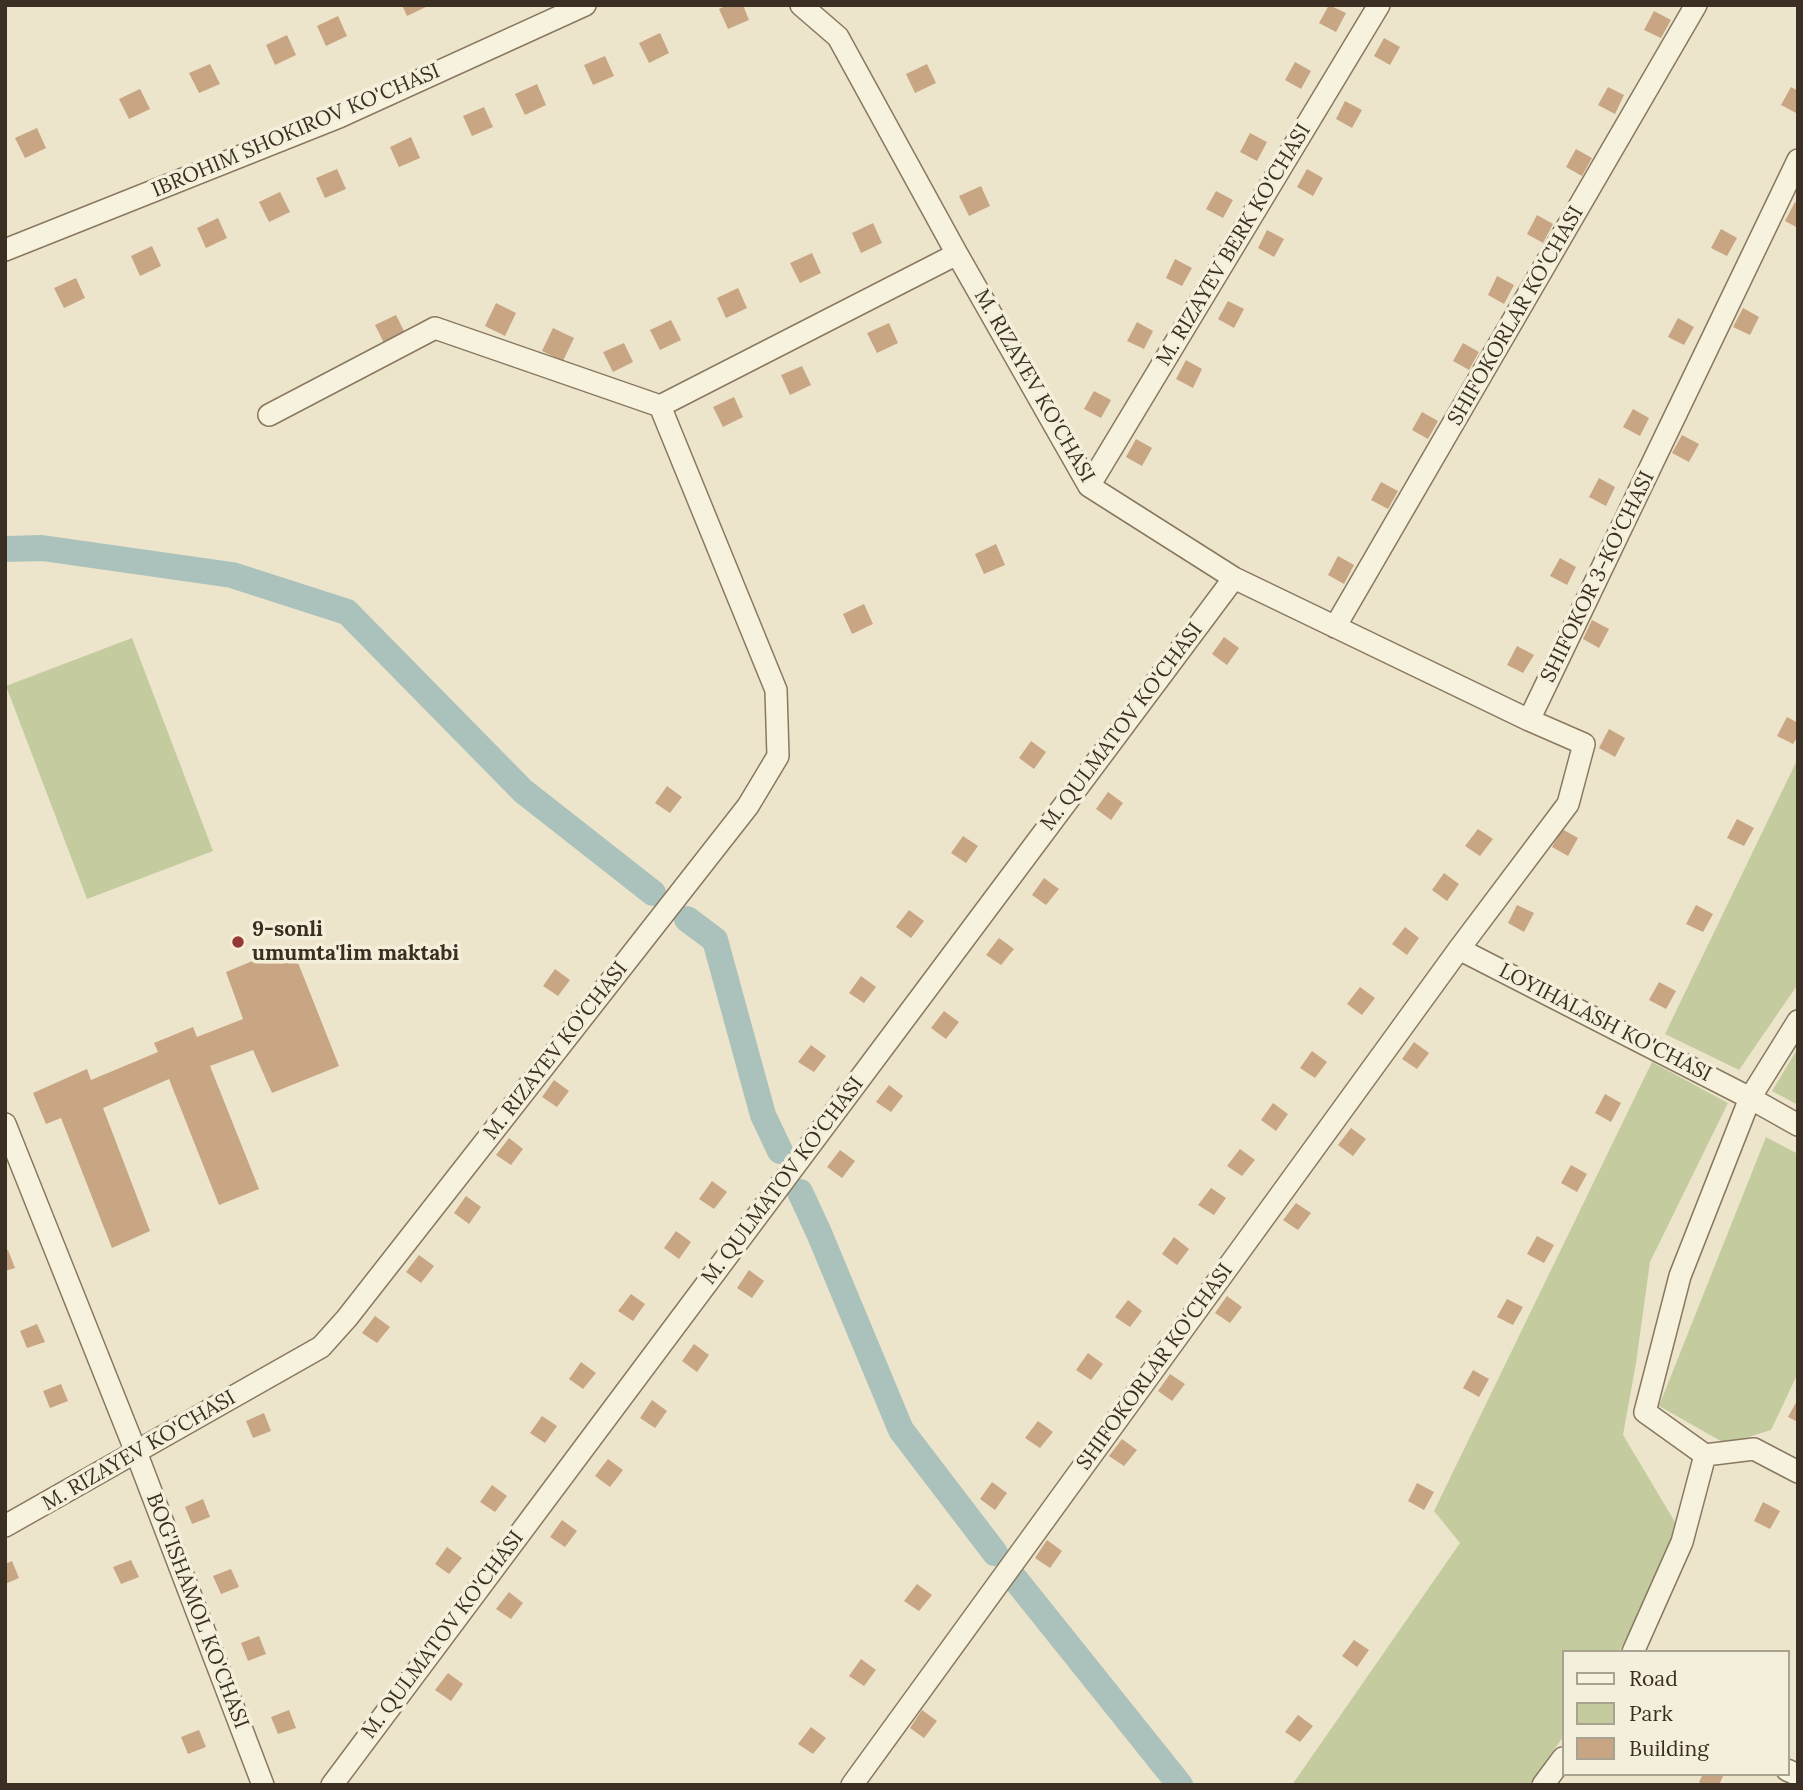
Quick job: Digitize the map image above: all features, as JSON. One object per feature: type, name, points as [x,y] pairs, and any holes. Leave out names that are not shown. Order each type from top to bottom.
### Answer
[{"type":"street","name":"IBROHIM SHOKIROV KO'CHASI","points":[[5,250],[338,117],[585,5]]},
{"type":"street","name":"M. RIZAYEV KO'CHASI","points":[[800,5],[838,37],[957,254],[1089,485],[1234,578],[1529,720]]},
{"type":"street","name":"M. RIZAYEV BERK KO'CHASI","points":[[1089,485],[1379,5]]},
{"type":"street","name":"SHIFOKORLAR KO'CHASI","points":[[1335,627],[1696,5]]},
{"type":"street","name":"SHIFOKOR 3-KO'CHASI","points":[[1529,720],[1798,160]]},
{"type":"street","points":[[269,415],[435,328],[660,406],[957,254]]},
{"type":"street","name":"M. RIZAYEV KO'CHASI","points":[[5,1526],[321,1347],[748,806],[778,756],[776,690],[660,406]]},
{"type":"street","name":"M. QULMATOV KO'CHASI","points":[[332,1785],[1234,578]]},
{"type":"street","points":[[1459,949],[1568,804],[1584,744],[1529,720]]},
{"type":"street","name":"SHIFOKORLAR KO'CHASI","points":[[852,1785],[1459,949]]},
{"type":"street","name":"LOYIHALASH KO'CHASI","points":[[1459,949],[1798,1125]]},
{"type":"street","points":[[1798,1021],[1750,1098],[1680,1276],[1645,1412],[1705,1455],[1754,1449],[1798,1472]]},
{"type":"street","name":"BOG'ISHAMOL KO'CHASI","points":[[5,1124],[136,1452],[263,1785]]},
{"type":"street","points":[[1634,1650],[1682,1542],[1705,1455]]},
{"type":"street","points":[[1543,1785],[1562,1759]]},
{"type":"green space","points":[[132,638],[213,851],[87,899],[6,686]]},
{"type":"green space","points":[[1798,758],[1798,984],[1739,1070],[1665,1034]]},
{"type":"green space","points":[[1798,1048],[1798,1105],[1772,1091]]},
{"type":"green space","points":[[1652,1062],[1728,1103],[1650,1262],[1623,1435],[1678,1527],[1620,1650],[1562,1650],[1562,1738],[1529,1785],[1292,1785],[1460,1543],[1434,1511]]},
{"type":"green space","points":[[1766,1137],[1798,1154],[1798,1373],[1771,1430],[1726,1444],[1659,1406]]},
{"type":"building","points":[[402,5],[430,5],[407,16]]},
{"type":"building","points":[[728,5],[743,5],[749,20],[728,29],[719,9]]},
{"type":"building","points":[[1329,5],[1346,13],[1336,32],[1319,23]]},
{"type":"building","points":[[1654,11],[1671,20],[1661,38],[1644,30]]},
{"type":"building","points":[[338,16],[347,36],[326,46],[317,26]]},
{"type":"building","points":[[660,33],[669,53],[649,63],[639,43]]},
{"type":"building","points":[[287,35],[296,55],[275,65],[266,45]]},
{"type":"building","points":[[1384,38],[1400,47],[1390,65],[1374,56]]},
{"type":"building","points":[[605,56],[614,76],[593,85],[584,65]]},
{"type":"building","points":[[1295,62],[1311,71],[1301,89],[1285,80]]},
{"type":"building","points":[[210,64],[220,84],[199,93],[189,73]]},
{"type":"building","points":[[927,64],[936,83],[915,93],[906,74]]},
{"type":"building","points":[[537,84],[546,105],[525,115],[515,94]]},
{"type":"building","points":[[1608,87],[1624,95],[1615,114],[1598,105]]},
{"type":"building","points":[[1791,87],[1798,91],[1798,114],[1781,105]]},
{"type":"building","points":[[140,89],[150,109],[129,119],[119,99]]},
{"type":"building","points":[[1345,101],[1362,110],[1352,128],[1336,119]]},
{"type":"building","points":[[484,107],[493,127],[472,136],[463,116]]},
{"type":"building","points":[[37,128],[46,148],[25,158],[15,138]]},
{"type":"building","points":[[1250,133],[1267,142],[1257,161],[1240,152]]},
{"type":"building","points":[[411,137],[420,158],[399,167],[390,147]]},
{"type":"building","points":[[1576,149],[1592,158],[1582,176],[1566,167]]},
{"type":"building","points":[[337,169],[346,189],[325,198],[316,178]]},
{"type":"building","points":[[1307,169],[1323,178],[1313,196],[1297,187]]},
{"type":"building","points":[[981,186],[990,206],[969,216],[959,196]]},
{"type":"building","points":[[1216,191],[1233,200],[1223,218],[1206,209]]},
{"type":"building","points":[[280,192],[290,212],[269,222],[259,202]]},
{"type":"building","points":[[1795,202],[1798,204],[1798,228],[1785,221]]},
{"type":"building","points":[[1537,215],[1553,224],[1543,243],[1527,234]]},
{"type":"building","points":[[218,218],[227,238],[206,248],[197,228]]},
{"type":"building","points":[[873,223],[882,243],[861,253],[852,233]]},
{"type":"building","points":[[1721,229],[1737,238],[1727,256],[1711,248]]},
{"type":"building","points":[[1267,230],[1284,239],[1274,257],[1258,248]]},
{"type":"building","points":[[152,246],[161,266],[140,276],[131,256]]},
{"type":"building","points":[[812,253],[821,273],[800,283],[790,263]]},
{"type":"building","points":[[1175,259],[1192,268],[1182,286],[1166,278]]},
{"type":"building","points":[[1497,276],[1514,285],[1504,304],[1488,295]]},
{"type":"building","points":[[76,278],[85,298],[64,308],[54,288]]},
{"type":"building","points":[[738,288],[747,308],[726,318],[717,298]]},
{"type":"building","points":[[1228,301],[1244,309],[1234,328],[1218,319]]},
{"type":"building","points":[[496,303],[516,313],[505,336],[485,326]]},
{"type":"building","points":[[1743,308],[1759,317],[1750,335],[1733,327]]},
{"type":"building","points":[[396,315],[406,335],[385,345],[375,325]]},
{"type":"building","points":[[1678,318],[1694,327],[1684,345],[1668,337]]},
{"type":"building","points":[[671,320],[681,340],[660,350],[650,330]]},
{"type":"building","points":[[1137,322],[1153,331],[1144,349],[1127,341]]},
{"type":"building","points":[[889,323],[898,343],[877,353],[867,333]]},
{"type":"building","points":[[553,328],[574,338],[563,361],[542,351]]},
{"type":"building","points":[[624,343],[633,362],[613,372],[603,352]]},
{"type":"building","points":[[1463,343],[1479,352],[1469,370],[1453,361]]},
{"type":"building","points":[[1186,360],[1202,369],[1193,388],[1176,379]]},
{"type":"building","points":[[802,366],[811,385],[790,395],[781,375]]},
{"type":"building","points":[[1094,391],[1111,400],[1101,418],[1084,409]]},
{"type":"building","points":[[734,397],[743,417],[723,427],[713,407]]},
{"type":"building","points":[[1633,409],[1649,418],[1640,436],[1623,427]]},
{"type":"building","points":[[1422,412],[1438,421],[1428,439],[1412,430]]},
{"type":"building","points":[[1682,435],[1699,444],[1689,462],[1672,453]]},
{"type":"building","points":[[1136,439],[1152,448],[1142,466],[1126,457]]},
{"type":"building","points":[[1599,478],[1615,487],[1606,506],[1589,497]]},
{"type":"building","points":[[1381,482],[1398,491],[1388,509],[1371,500]]},
{"type":"building","points":[[996,544],[1005,565],[984,574],[975,554]]},
{"type":"building","points":[[1338,556],[1354,565],[1344,584],[1328,575]]},
{"type":"building","points":[[1560,558],[1576,567],[1567,585],[1550,576]]},
{"type":"building","points":[[864,604],[873,624],[852,634],[843,614]]},
{"type":"building","points":[[1592,620],[1609,629],[1599,648],[1583,639]]},
{"type":"building","points":[[1224,637],[1239,648],[1227,665],[1212,654]]},
{"type":"building","points":[[1517,646],[1534,655],[1523,673],[1507,665]]},
{"type":"building","points":[[1787,717],[1798,723],[1798,736],[1793,744],[1777,736]]},
{"type":"building","points":[[1609,729],[1625,738],[1615,757],[1599,748]]},
{"type":"building","points":[[1031,741],[1046,752],[1034,769],[1019,758]]},
{"type":"building","points":[[667,786],[682,797],[670,813],[655,803]]},
{"type":"building","points":[[1108,792],[1123,803],[1111,820],[1096,809]]},
{"type":"building","points":[[1737,819],[1754,828],[1744,846],[1727,838]]},
{"type":"building","points":[[1478,829],[1493,839],[1480,856],[1465,846]]},
{"type":"building","points":[[1562,829],[1578,838],[1568,856],[1552,847]]},
{"type":"building","points":[[963,836],[978,846],[966,863],[951,853]]},
{"type":"building","points":[[1444,873],[1459,884],[1447,901],[1432,890]]},
{"type":"building","points":[[1044,878],[1059,889],[1046,905],[1032,895]]},
{"type":"building","points":[[1517,905],[1534,913],[1524,932],[1508,923]]},
{"type":"building","points":[[1696,905],[1713,914],[1703,932],[1686,924]]},
{"type":"building","points":[[909,910],[924,921],[911,938],[896,927]]},
{"type":"building","points":[[1405,927],[1419,938],[1407,955],[1392,944]]},
{"type":"building","points":[[999,938],[1014,949],[1001,965],[986,955]]},
{"type":"building","points":[[291,945],[339,1066],[272,1093],[253,1050],[210,1066],[259,1189],[219,1205],[169,1079],[103,1108],[150,1231],[112,1248],[61,1118],[46,1124],[33,1093],[87,1069],[91,1080],[158,1052],[154,1043],[193,1027],[197,1037],[243,1019],[226,972]]},
{"type":"building","points":[[555,969],[570,980],[558,996],[543,986]]},
{"type":"building","points":[[861,976],[876,987],[864,1003],[849,993]]},
{"type":"building","points":[[1659,982],[1676,991],[1666,1009],[1649,1000]]},
{"type":"building","points":[[1360,987],[1375,998],[1362,1015],[1347,1004]]},
{"type":"building","points":[[944,1011],[959,1022],[946,1039],[931,1028]]},
{"type":"building","points":[[1414,1042],[1429,1053],[1417,1069],[1402,1059]]},
{"type":"building","points":[[811,1045],[826,1056],[814,1072],[798,1062]]},
{"type":"building","points":[[1312,1051],[1327,1062],[1315,1078],[1300,1068]]},
{"type":"building","points":[[554,1080],[569,1091],[557,1107],[542,1097]]},
{"type":"building","points":[[889,1085],[903,1096],[891,1112],[876,1102]]},
{"type":"building","points":[[1605,1094],[1621,1103],[1611,1122],[1595,1113]]},
{"type":"building","points":[[1273,1103],[1288,1114],[1276,1131],[1261,1120]]},
{"type":"building","points":[[1351,1128],[1366,1139],[1353,1156],[1338,1145]]},
{"type":"building","points":[[509,1138],[523,1149],[511,1165],[496,1155]]},
{"type":"building","points":[[1240,1149],[1255,1160],[1242,1176],[1227,1166]]},
{"type":"building","points":[[840,1150],[855,1161],[842,1178],[827,1167]]},
{"type":"building","points":[[1571,1165],[1587,1174],[1577,1192],[1561,1183]]},
{"type":"building","points":[[712,1181],[727,1192],[714,1209],[699,1199]]},
{"type":"building","points":[[1211,1188],[1226,1198],[1214,1215],[1198,1205]]},
{"type":"building","points":[[466,1196],[481,1207],[469,1224],[454,1213]]},
{"type":"building","points":[[1296,1203],[1311,1213],[1298,1230],[1283,1220]]},
{"type":"building","points":[[676,1231],[691,1242],[679,1259],[664,1248]]},
{"type":"building","points":[[1537,1236],[1554,1245],[1544,1263],[1527,1254]]},
{"type":"building","points":[[1174,1237],[1189,1249],[1177,1265],[1162,1254]]},
{"type":"building","points":[[8,1250],[15,1268],[5,1271],[5,1251]]},
{"type":"building","points":[[419,1255],[434,1266],[421,1283],[406,1272]]},
{"type":"building","points":[[749,1270],[764,1281],[752,1298],[737,1288]]},
{"type":"building","points":[[631,1294],[645,1304],[633,1321],[618,1311]]},
{"type":"building","points":[[1227,1296],[1242,1307],[1230,1323],[1215,1313]]},
{"type":"building","points":[[1507,1299],[1523,1307],[1513,1325],[1497,1317]]},
{"type":"building","points":[[1128,1300],[1142,1311],[1130,1327],[1115,1317]]},
{"type":"building","points":[[375,1316],[390,1327],[377,1343],[362,1333]]},
{"type":"building","points":[[37,1324],[45,1342],[27,1348],[20,1331]]},
{"type":"building","points":[[694,1344],[709,1355],[697,1372],[682,1361]]},
{"type":"building","points":[[1088,1353],[1103,1364],[1091,1380],[1076,1370]]},
{"type":"building","points":[[581,1362],[596,1373],[583,1389],[569,1379]]},
{"type":"building","points":[[1473,1370],[1489,1379],[1479,1397],[1463,1388]]},
{"type":"building","points":[[1170,1374],[1185,1384],[1172,1401],[1158,1391]]},
{"type":"building","points":[[61,1384],[68,1401],[50,1408],[43,1391]]},
{"type":"building","points":[[1798,1399],[1798,1422],[1788,1417]]},
{"type":"building","points":[[652,1400],[667,1411],[655,1428],[640,1418]]},
{"type":"building","points":[[264,1413],[271,1431],[253,1438],[246,1421]]},
{"type":"building","points":[[542,1416],[557,1426],[545,1443],[530,1433]]},
{"type":"building","points":[[1038,1421],[1053,1432],[1040,1448],[1025,1438]]},
{"type":"building","points":[[1122,1439],[1137,1450],[1124,1466],[1109,1456]]},
{"type":"building","points":[[608,1459],[623,1470],[610,1487],[595,1476]]},
{"type":"building","points":[[992,1482],[1007,1493],[995,1510],[980,1499]]},
{"type":"building","points":[[1417,1483],[1434,1492],[1424,1510],[1408,1501]]},
{"type":"building","points":[[492,1485],[507,1496],[495,1512],[480,1502]]},
{"type":"building","points":[[203,1499],[210,1517],[192,1524],[185,1507]]},
{"type":"building","points":[[1763,1502],[1780,1511],[1770,1529],[1754,1521]]},
{"type":"building","points":[[562,1520],[577,1531],[565,1547],[550,1537]]},
{"type":"building","points":[[1047,1540],[1062,1551],[1050,1568],[1035,1558]]},
{"type":"building","points":[[447,1547],[462,1558],[449,1574],[435,1564]]},
{"type":"building","points":[[131,1560],[139,1577],[121,1584],[113,1567]]},
{"type":"building","points":[[12,1561],[19,1578],[5,1584],[5,1564]]},
{"type":"building","points":[[231,1569],[239,1587],[221,1594],[213,1576]]},
{"type":"building","points":[[917,1584],[932,1595],[919,1611],[904,1601]]},
{"type":"building","points":[[509,1592],[523,1603],[511,1619],[496,1609]]},
{"type":"building","points":[[259,1636],[266,1654],[248,1661],[241,1643]]},
{"type":"building","points":[[1354,1640],[1369,1650],[1357,1667],[1342,1656]]},
{"type":"building","points":[[861,1659],[876,1670],[864,1686],[849,1676]]},
{"type":"building","points":[[448,1673],[463,1684],[451,1701],[435,1690]]},
{"type":"building","points":[[289,1710],[296,1728],[278,1734],[271,1717]]},
{"type":"building","points":[[922,1710],[937,1721],[924,1738],[910,1728]]},
{"type":"building","points":[[1298,1715],[1313,1726],[1300,1742],[1285,1732]]},
{"type":"building","points":[[811,1727],[826,1738],[813,1754],[798,1744]]},
{"type":"building","points":[[199,1730],[206,1747],[188,1754],[181,1737]]},
{"type":"building","points":[[1702,1776],[1723,1776],[1719,1785],[1699,1782]]},
{"type":"waterway","points":[[5,549],[42,548],[232,575],[347,612],[523,791],[653,893]]},
{"type":"waterway","points":[[687,919],[715,940],[763,1115],[780,1151]]},
{"type":"waterway","points":[[800,1192],[901,1430],[995,1553]]},
{"type":"waterway","points":[[1015,1579],[1180,1785]]},
{"type":"place","name":"9-sonli umumta'lim maktabi","points":[[238,942]]}]
